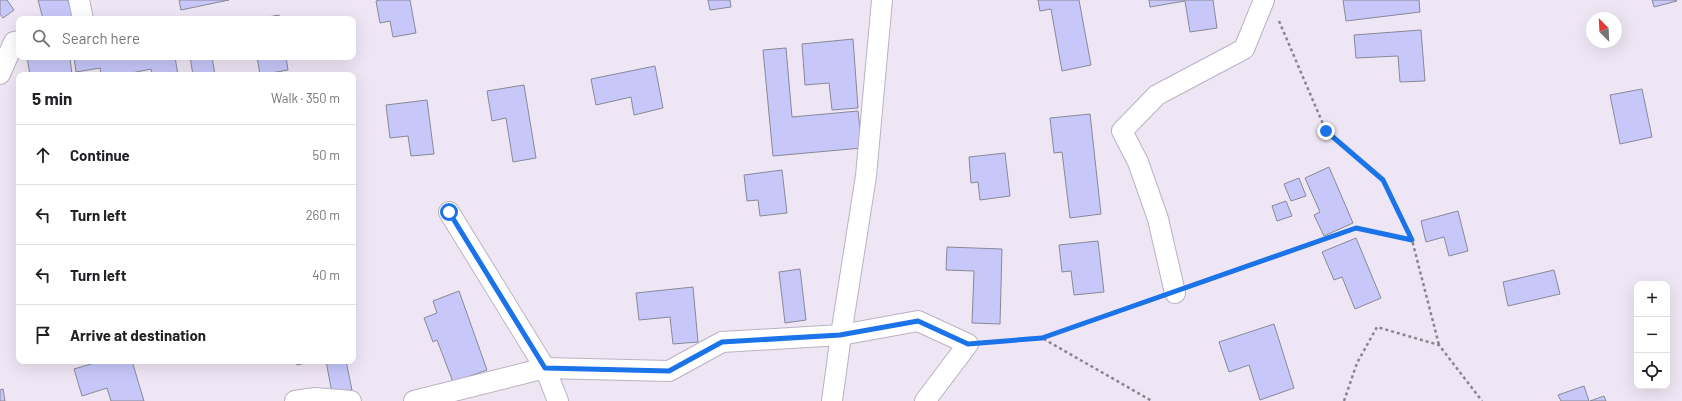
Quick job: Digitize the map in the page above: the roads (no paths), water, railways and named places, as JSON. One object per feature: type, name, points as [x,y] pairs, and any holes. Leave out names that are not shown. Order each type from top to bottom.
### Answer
[{"type":"street","points":[[79,0],[82,16]]},
{"type":"street","points":[[832,401],[840,335],[866,176],[882,0]]},
{"type":"street","points":[[1175,293],[1158,219],[1138,162],[1122,131],[1157,95],[1244,49],[1270,7]]},
{"type":"street","points":[[0,74],[11,43]]},
{"type":"street","points":[[449,212],[545,368],[558,401]]},
{"type":"street","points":[[414,401],[545,368],[669,371],[722,342],[840,335],[918,321],[968,344],[925,401]]},
{"type":"street","points":[[295,401],[315,398],[351,401]]}]
